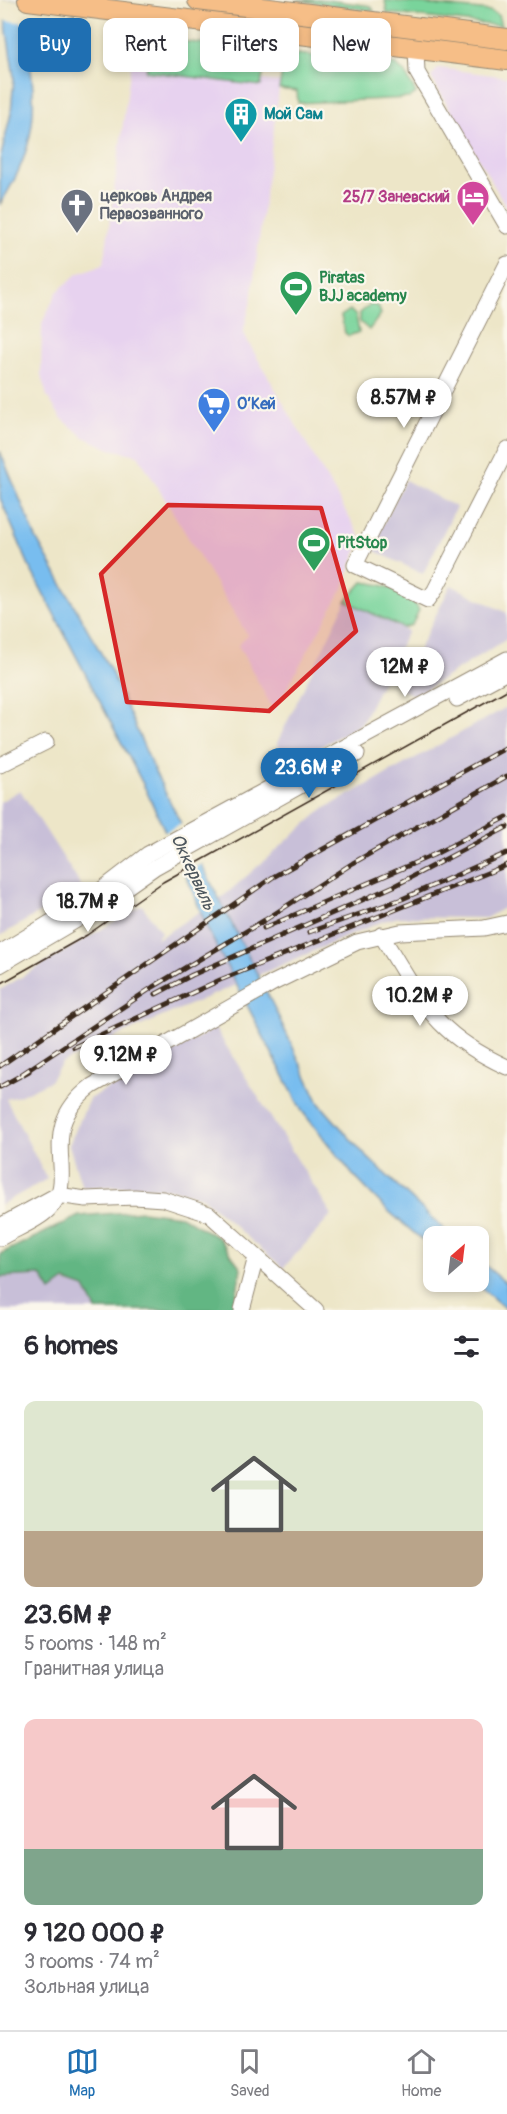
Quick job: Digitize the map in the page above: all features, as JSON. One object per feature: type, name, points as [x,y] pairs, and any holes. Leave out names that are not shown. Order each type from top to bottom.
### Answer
[{"type":"main road","points":[[198,0],[507,39]]},
{"type":"main road","points":[[37,2],[507,60]]},
{"type":"street","points":[[416,50],[417,72],[507,226]]},
{"type":"street","points":[[507,264],[355,565],[431,596],[507,449]]},
{"type":"street","points":[[0,965],[97,908],[152,861],[507,659]]},
{"type":"street","points":[[215,825],[507,672]]},
{"type":"street","points":[[0,765],[46,742]]},
{"type":"street","points":[[0,953],[91,898],[134,863],[152,861]]},
{"type":"street","points":[[0,1238],[48,1210],[57,1195],[61,1179],[60,1128],[64,1115],[79,1096],[273,983],[338,950],[381,935],[416,930],[484,928],[507,923]]},
{"type":"street","points":[[381,935],[435,1020],[452,1037],[507,1067]]},
{"type":"street","points":[[0,1226],[57,1195],[86,1199],[135,1197],[185,1204],[209,1214],[316,1310]]},
{"type":"street","points":[[242,1310],[256,1257]]},
{"type":"highlighted area","points":[[168,505],[321,508],[356,631],[269,711],[127,702],[101,574]]},
{"type":"shaded area","points":[[438,68],[507,77],[507,208],[431,77]]},
{"type":"shaded area","points":[[130,72],[188,72],[280,82],[251,301],[243,333],[361,538],[343,588],[274,711],[238,645],[248,636],[138,455],[110,449],[84,437],[61,418],[47,396],[41,376],[42,323],[57,292],[77,274],[104,264]]},
{"type":"shaded area","points":[[405,480],[456,507],[423,574],[371,549]]},
{"type":"shaded area","points":[[451,585],[507,613],[507,639],[415,696],[399,688]]},
{"type":"shaded area","points":[[346,601],[408,631],[361,724],[289,764],[277,743]]},
{"type":"shaded area","points":[[507,707],[507,906],[486,918],[399,917],[383,921],[129,1031],[62,1063],[50,1081],[19,1096],[6,1099],[47,1179],[0,1205],[0,990],[142,905],[161,932],[156,940],[225,895],[322,810]]},
{"type":"shaded area","points":[[20,790],[82,887],[0,936],[0,802]]},
{"type":"shaded area","points":[[215,1028],[332,1215],[283,1268],[202,1197],[177,1190],[136,1186],[82,1187],[69,1145],[89,1099]]},
{"type":"shaded area","points":[[41,1275],[85,1288],[96,1310],[0,1310],[0,1277]]},
{"type":"green space","points":[[296,0],[326,0],[371,6],[374,11]]},
{"type":"green space","points":[[385,0],[490,11],[498,15],[501,26],[387,13]]},
{"type":"green space","points":[[188,42],[200,43],[200,72],[263,72],[261,86],[154,72],[188,72]]},
{"type":"green space","points":[[299,54],[311,56],[311,72],[391,72],[391,64],[396,65],[404,72],[416,93],[409,98],[298,103],[297,91],[279,89],[282,72],[299,72]]},
{"type":"green space","points":[[370,305],[378,306],[381,314],[369,330],[360,322],[360,313]]},
{"type":"green space","points":[[350,310],[356,316],[359,332],[349,336],[345,333],[341,316]]},
{"type":"green space","points":[[363,582],[395,590],[415,603],[419,610],[412,625],[403,628],[346,601]]},
{"type":"green space","points":[[142,1211],[181,1216],[219,1238],[241,1268],[234,1310],[96,1310],[85,1288],[65,1281],[51,1291],[41,1275],[0,1277],[0,1254],[79,1216]]},
{"type":"water","points":[[2,0],[18,0],[22,18],[18,18],[18,72],[31,72],[33,105],[26,153],[0,204],[0,160],[11,113],[14,77]]},
{"type":"water","name":"Оккервиль","points":[[0,451],[36,538],[110,669],[156,774],[275,1009],[319,1103],[364,1154],[440,1226],[423,1226],[423,1240],[386,1209],[353,1175],[302,1111],[208,930],[190,885],[144,786],[30,568],[0,498]]},
{"type":"water","points":[[489,1269],[507,1284],[507,1310],[486,1292],[489,1292]]},
{"type":"pier","points":[[0,0],[21,0],[25,18],[18,18],[18,22],[2,20]]},
{"type":"pier","points":[[184,822],[204,863],[182,875],[162,834]]},
{"type":"tram line","points":[[0,984],[87,935],[163,882],[507,690]]},
{"type":"railway","points":[[0,1066],[273,877],[507,747]]},
{"type":"railway","points":[[22,1074],[153,987],[265,920],[353,863],[507,776]]},
{"type":"railway","points":[[264,928],[433,855],[507,817]]},
{"type":"railway","points":[[156,994],[192,975],[394,886],[507,827]]},
{"type":"railway","points":[[309,932],[402,899],[507,853]]},
{"type":"railway","points":[[74,1047],[220,980],[507,865]]},
{"type":"railway","points":[[0,1087],[29,1071]]},
{"type":"place","name":"Мой Сам","points":[[241,143]]},
{"type":"place","name":"25/7 Заневский","points":[[473,226]]},
{"type":"place","name":"церковь Андрея Первозванного","points":[[77,234]]},
{"type":"place","name":"Piratas BJJ academy","points":[[296,316]]},
{"type":"place","name":"О’Кей","points":[[214,433]]},
{"type":"place","name":"PitStop","points":[[314,572]]}]
